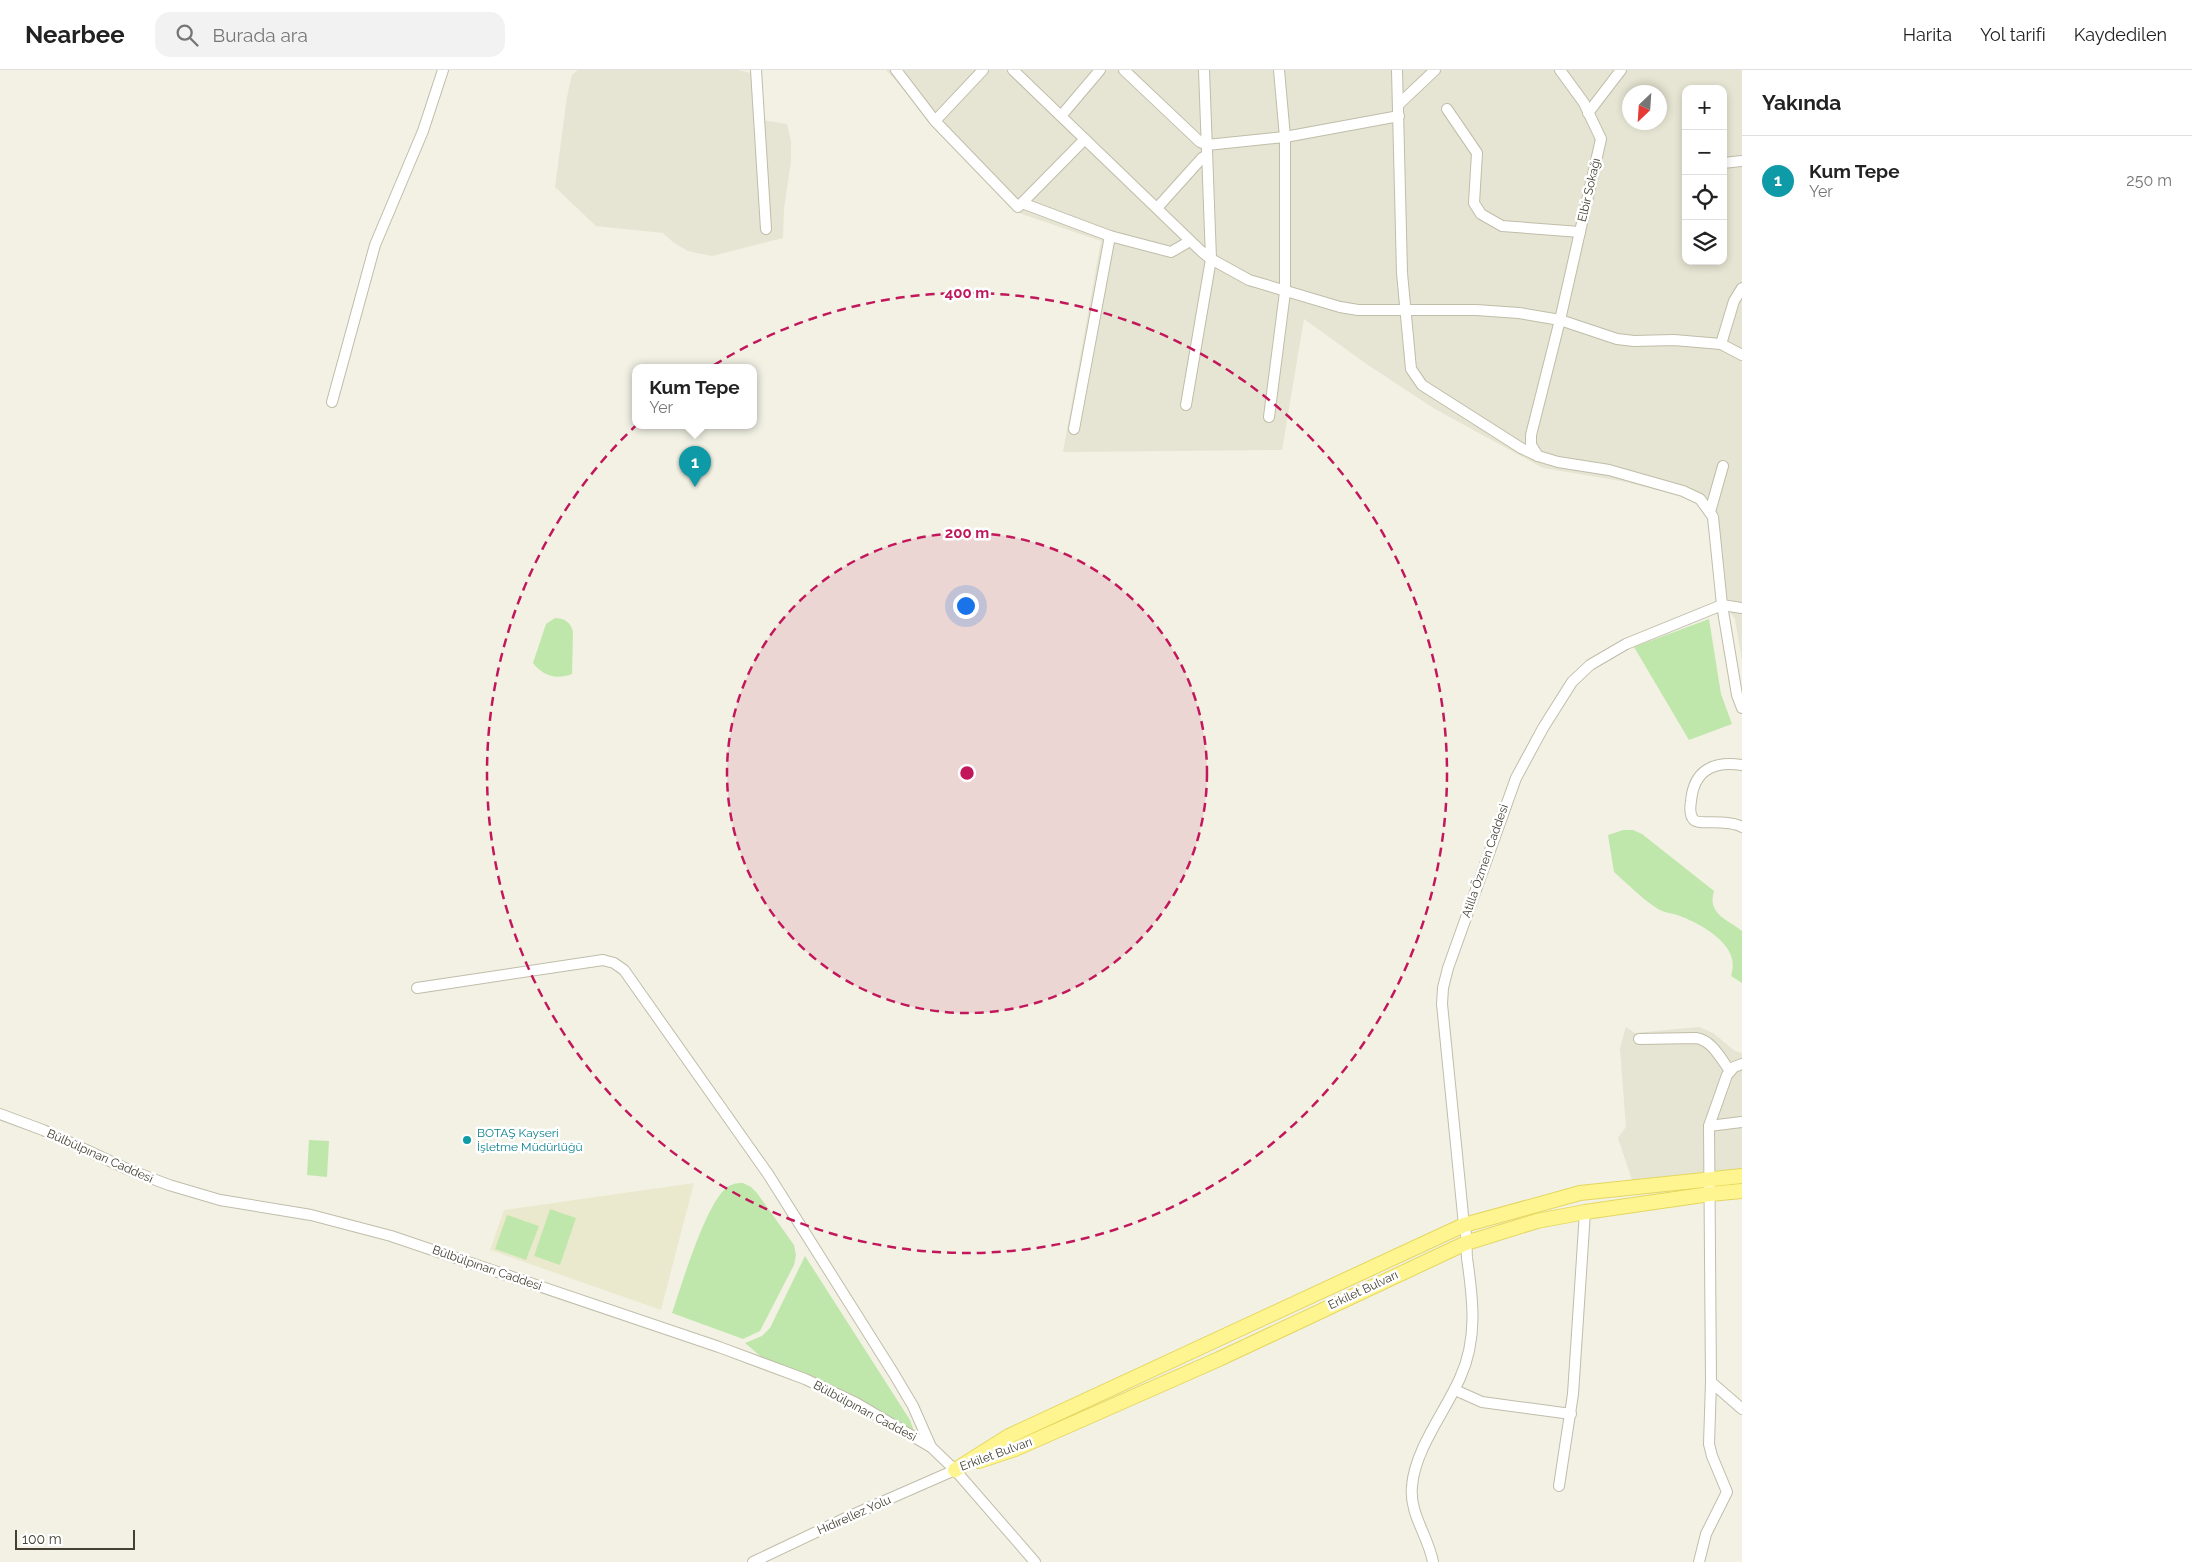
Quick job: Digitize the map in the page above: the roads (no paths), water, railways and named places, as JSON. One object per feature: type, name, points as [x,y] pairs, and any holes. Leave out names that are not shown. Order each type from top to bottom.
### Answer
[{"type":"main road","name":"Erkilet Bulvarı","points":[[955,1470],[1009,1436],[1464,1225],[1580,1193],[1742,1176]]},
{"type":"main road","name":"Erkilet Bulvarı","points":[[955,1470],[1014,1449],[1210,1363],[1466,1243],[1537,1221],[1585,1212],[1710,1194],[1742,1192]]},
{"type":"street","points":[[332,402],[375,246],[386,214],[423,131],[443,70]]},
{"type":"street","points":[[756,70],[766,229]]},
{"type":"street","points":[[896,70],[936,121],[1018,207],[1085,140]]},
{"type":"street","points":[[936,121],[983,70]]},
{"type":"street","points":[[1013,70],[1211,259],[1249,280],[1322,303],[1358,310],[1498,311],[1560,320],[1617,339],[1634,341],[1674,340],[1721,344],[1742,355]]},
{"type":"street","points":[[1061,116],[1100,70]]},
{"type":"street","points":[[1124,70],[1207,150]]},
{"type":"street","points":[[1186,405],[1211,259],[1204,70]]},
{"type":"street","points":[[1269,417],[1285,292],[1285,137],[1279,70]]},
{"type":"street","points":[[1397,70],[1405,310],[1411,369],[1419,382],[1521,448],[1538,456],[1558,462],[1609,470],[1689,493],[1704,503],[1713,517],[1722,605],[1737,695],[1742,708]]},
{"type":"street","points":[[1398,105],[1435,70]]},
{"type":"street","name":"Elbir Sokağı","points":[[1538,456],[1533,449],[1531,435],[1560,320],[1601,139],[1584,103],[1560,70]]},
{"type":"street","points":[[1588,113],[1621,70]]},
{"type":"street","points":[[1447,109],[1477,153],[1474,203],[1481,214],[1502,226],[1580,232]]},
{"type":"street","points":[[1157,208],[1207,150],[1399,116]]},
{"type":"street","points":[[1727,163],[1742,161]]},
{"type":"street","points":[[1022,204],[1110,236],[1171,252],[1190,240]]},
{"type":"street","points":[[1074,429],[1110,236]]},
{"type":"street","points":[[1721,344],[1734,301],[1742,288]]},
{"type":"street","points":[[1710,512],[1723,466]]},
{"type":"street","points":[[1722,605],[1742,608]]},
{"type":"street","name":"Atilla Özmen Caddesi","points":[[1433,1562],[1413,1509],[1412,1484],[1419,1458],[1467,1361],[1473,1331],[1472,1288],[1466,1243],[1467,1234],[1464,1225],[1447,1071],[1442,1004],[1443,988],[1511,788],[1567,689],[1584,670],[1606,654],[1722,605]]},
{"type":"street","points":[[1742,765],[1722,765],[1709,768],[1702,773],[1694,787],[1690,813],[1694,820],[1699,822],[1724,821],[1742,827]]},
{"type":"street","points":[[417,988],[603,960],[619,966],[768,1174],[894,1374],[913,1406],[932,1447]]},
{"type":"street","points":[[1639,1039],[1696,1038],[1703,1040],[1710,1045],[1730,1071]]},
{"type":"street","points":[[1699,1562],[1706,1534],[1727,1492],[1709,1444],[1711,1382],[1709,1126],[1724,1079],[1730,1071],[1742,1064]]},
{"type":"street","name":"Bülbülpınarı Caddesi","points":[[0,1114],[51,1134],[169,1186],[220,1200],[311,1215],[391,1236],[783,1370],[828,1390],[890,1422],[932,1447],[955,1470],[1035,1562]]},
{"type":"street","points":[[1709,1126],[1742,1122]]},
{"type":"street","points":[[1559,1486],[1571,1414],[1585,1212]]},
{"type":"street","points":[[1711,1382],[1742,1409]]},
{"type":"street","points":[[1454,1390],[1482,1402],[1571,1414]]},
{"type":"street","name":"Hıdırellez Yolu","points":[[753,1562],[850,1516],[955,1470]]},
{"type":"place","name":"Kum Tepe","points":[[695,487]]},
{"type":"place","name":"BOTAŞ Kayseri İşletme Müdürlüğü","points":[[467,1140]]}]
